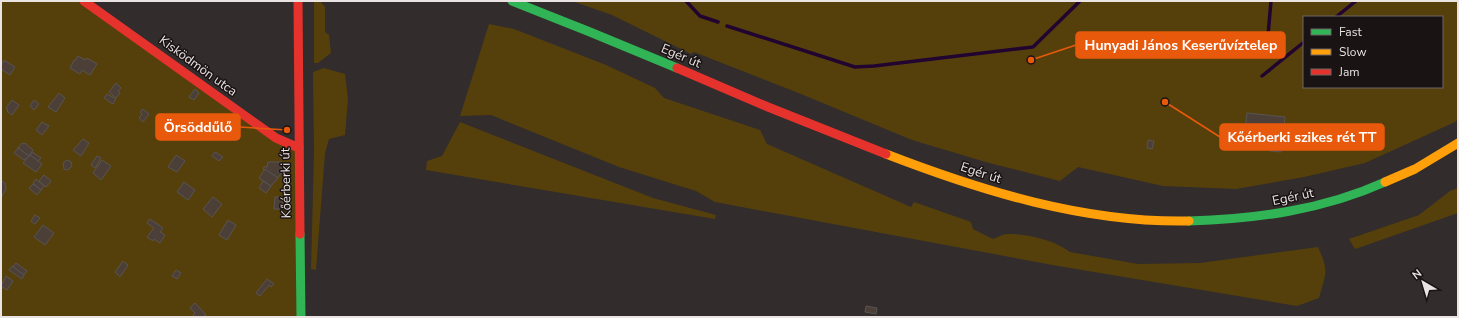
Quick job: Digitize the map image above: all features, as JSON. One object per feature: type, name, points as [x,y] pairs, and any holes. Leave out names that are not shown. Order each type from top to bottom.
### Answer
[{"type":"main road","name":"Kisködmön utca","points":[[84,1],[276,138],[299,148]]},
{"type":"main road","name":"Kőérberki út","points":[[298,1],[300,317]]},
{"type":"main road","name":"Egér út","points":[[512,1],[901,161],[1010,196],[1101,215],[1139,220],[1201,222],[1258,218],[1285,213],[1350,196],[1383,184],[1416,169],[1458,143]]},
{"type":"shaded area","points":[[1,1],[84,1],[299,148],[301,317],[1,317]]},
{"type":"shaded area","points":[[314,1],[320,1],[325,7],[325,32],[329,35],[331,53],[318,63],[314,63]]},
{"type":"shaded area","points":[[572,1],[1458,1],[1458,119],[1455,122],[1365,163],[1304,177],[1236,189],[1163,186],[1078,167],[1060,181],[989,163],[912,140],[694,52],[691,54],[612,15]]},
{"type":"shaded area","points":[[489,24],[514,29],[606,65],[655,88],[664,98],[760,130],[767,144],[911,207],[914,202],[971,222],[973,229],[993,239],[1008,234],[1024,235],[1049,241],[1070,252],[1138,264],[1200,263],[1318,247],[1325,267],[1325,277],[1319,298],[1297,306],[1058,266],[715,202],[696,191],[619,167],[491,115],[460,116]]},
{"type":"shaded area","points":[[324,68],[345,74],[348,99],[345,135],[329,139],[325,153],[316,270],[311,269],[314,152],[313,72]]},
{"type":"shaded area","points":[[460,122],[653,198],[716,215],[715,219],[426,170],[427,161],[442,156]]},
{"type":"shaded area","points":[[1458,188],[1458,213],[1355,249],[1349,239],[1419,215],[1450,191]]},
{"type":"building","points":[[78,56],[85,60],[87,58],[97,64],[90,75],[82,70],[80,74],[70,68]]},
{"type":"building","points":[[4,60],[15,67],[10,75],[1,69],[1,65]]},
{"type":"building","points":[[116,83],[121,88],[118,91],[120,93],[116,98],[109,92]]},
{"type":"building","points":[[195,89],[199,93],[194,100],[189,97]]},
{"type":"building","points":[[59,93],[65,98],[56,112],[48,107]]},
{"type":"building","points":[[107,94],[116,99],[113,104],[104,98]]},
{"type":"building","points":[[12,100],[19,105],[12,115],[6,108]]},
{"type":"building","points":[[34,100],[39,104],[34,110],[30,106]]},
{"type":"building","points":[[143,109],[149,114],[143,122],[139,118],[142,114],[140,112]]},
{"type":"building","points":[[1247,113],[1285,117],[1283,136],[1245,132]]},
{"type":"building","points":[[42,122],[49,126],[42,135],[36,130]]},
{"type":"building","points":[[83,139],[89,143],[81,156],[73,150]]},
{"type":"building","points":[[1148,140],[1154,141],[1152,149],[1147,148]]},
{"type":"building","points":[[1271,140],[1282,141],[1281,152],[1270,151]]},
{"type":"building","points":[[22,143],[25,143],[33,150],[29,156],[18,148]]},
{"type":"building","points":[[18,148],[29,156],[24,160],[14,153]]},
{"type":"building","points":[[32,152],[41,158],[38,161],[30,155]]},
{"type":"building","points":[[215,152],[223,157],[219,161],[212,156]]},
{"type":"building","points":[[30,155],[42,164],[36,172],[23,163]]},
{"type":"building","points":[[176,155],[185,161],[177,172],[168,167]]},
{"type":"building","points":[[97,156],[101,158],[95,168],[91,165]]},
{"type":"building","points":[[67,160],[71,162],[72,166],[68,170],[64,169],[63,163]]},
{"type":"building","points":[[102,160],[111,166],[101,180],[93,173]]},
{"type":"building","points":[[268,162],[282,162],[282,172],[278,178],[263,169],[264,167],[267,167]]},
{"type":"building","points":[[265,169],[278,178],[271,186],[259,178]]},
{"type":"building","points":[[44,175],[51,181],[46,187],[39,181]]},
{"type":"building","points":[[36,179],[44,186],[41,190],[33,183]]},
{"type":"building","points":[[1,181],[5,183],[6,189],[1,198]]},
{"type":"building","points":[[263,181],[271,186],[266,193],[259,188]]},
{"type":"building","points":[[184,182],[195,190],[188,200],[177,192]]},
{"type":"building","points":[[33,184],[41,190],[37,195],[29,188]]},
{"type":"building","points":[[213,197],[222,204],[212,217],[203,209]]},
{"type":"building","points":[[275,197],[282,197],[282,209],[274,209]]},
{"type":"building","points":[[35,215],[40,218],[35,224],[31,221]]},
{"type":"building","points":[[150,219],[163,228],[160,232],[165,235],[160,243],[147,237],[154,228],[147,223]]},
{"type":"building","points":[[228,220],[236,225],[227,240],[219,235]]},
{"type":"building","points":[[43,225],[54,233],[45,245],[34,237]]},
{"type":"building","points":[[123,261],[128,265],[120,277],[115,272]]},
{"type":"building","points":[[16,263],[27,271],[24,275],[13,267]]},
{"type":"building","points":[[12,266],[24,275],[22,279],[9,270]]},
{"type":"building","points":[[176,270],[181,273],[177,279],[172,276]]},
{"type":"building","points":[[6,276],[13,281],[7,290],[1,286]]},
{"type":"building","points":[[267,279],[274,284],[271,287],[269,285],[260,296],[256,293]]},
{"type":"building","points":[[195,303],[206,315],[203,317],[195,317],[193,315],[195,313],[190,308]]},
{"type":"building","points":[[866,306],[877,308],[876,314],[865,312]]},
{"type":"waterway","points":[[686,1],[700,16],[718,22]]},
{"type":"waterway","points":[[727,26],[855,67],[874,66],[1033,47],[1080,1]]},
{"type":"waterway","points":[[1267,47],[1271,1]]},
{"type":"waterway","points":[[1337,16],[1356,1]]},
{"type":"waterway","points":[[1262,76],[1303,43]]},
{"type":"traffic: fast","points":[[512,1],[677,68]]},
{"type":"traffic: fast","points":[[1189,221],[1239,218],[1289,211],[1338,200],[1385,182]]},
{"type":"traffic: fast","points":[[300,234],[301,317]]},
{"type":"traffic: slow","points":[[1385,182],[1415,169],[1458,143]]},
{"type":"traffic: slow","points":[[886,154],[922,168],[996,192],[1034,202],[1111,217],[1189,221]]},
{"type":"traffic: jam","points":[[84,1],[276,138],[299,148]]},
{"type":"traffic: jam","points":[[298,1],[300,234]]},
{"type":"traffic: jam","points":[[677,68],[768,107],[886,154]]},
{"type":"place","name":"Hunyadi János Keserűvíztelep","points":[[1031,60]]},
{"type":"place","name":"Kőérberki szikes rét TT","points":[[1165,102]]},
{"type":"place","name":"Örsöddűlő","points":[[287,130]]}]
